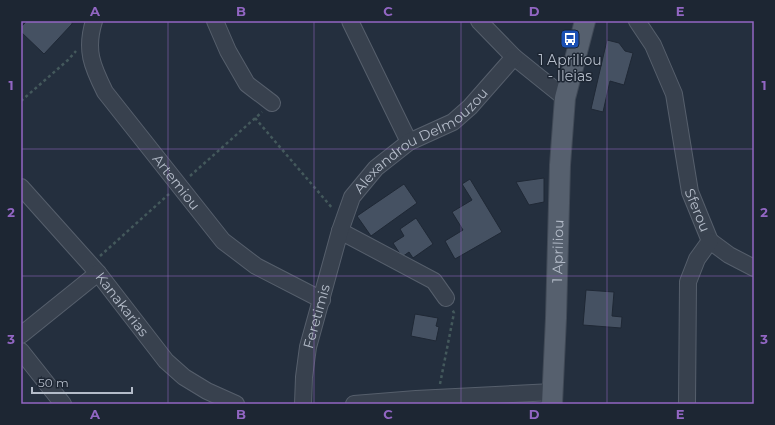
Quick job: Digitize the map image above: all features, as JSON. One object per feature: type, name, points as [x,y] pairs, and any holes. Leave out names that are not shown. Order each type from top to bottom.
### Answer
[{"type":"main road","name":"1 Apriliou","points":[[552,398],[560,165],[565,98],[585,21]]},
{"type":"street","points":[[215,21],[228,51],[247,84],[272,103]]},
{"type":"street","points":[[350,21],[409,142]]},
{"type":"street","points":[[479,21],[514,57],[565,98]]},
{"type":"street","name":"Sferou","points":[[637,21],[653,45],[674,94],[690,192],[710,241],[697,259],[688,282],[687,404]]},
{"type":"street","name":"Artemiou","points":[[92,28],[91,64],[105,92],[223,241],[256,266],[322,300]]},
{"type":"street","name":"Alexandrou Delmouzou","points":[[342,226],[352,198],[376,168],[409,142],[453,122],[470,107],[514,57]]},
{"type":"street","name":"Kanakarias","points":[[21,187],[98,273],[166,361],[184,377],[207,391],[236,404]]},
{"type":"street","points":[[342,226],[434,281],[446,298]]},
{"type":"street","name":"Feretimis","points":[[303,404],[304,377],[308,348],[342,226]]},
{"type":"street","points":[[710,241],[728,255],[754,268]]},
{"type":"street","points":[[21,335],[98,273]]},
{"type":"street","points":[[21,351],[63,404]]},
{"type":"street","points":[[354,404],[437,398],[552,398]]},
{"type":"path","points":[[21,101],[68,60],[92,28]]},
{"type":"path","points":[[255,118],[342,226]]},
{"type":"path","points":[[437,398],[454,313],[446,298]]},
{"type":"building","points":[[27,21],[72,21],[72,24],[44,54],[21,32],[21,27]]},
{"type":"building","points":[[607,40],[619,43],[625,51],[633,53],[624,85],[610,81],[603,112],[591,109]]},
{"type":"building","points":[[544,178],[544,202],[529,205],[516,182]]},
{"type":"building","points":[[470,179],[502,232],[455,259],[445,241],[463,230],[452,212],[472,200],[462,184]]},
{"type":"building","points":[[404,184],[417,203],[371,236],[357,216]]},
{"type":"building","points":[[416,218],[433,244],[413,258],[409,252],[402,257],[393,243],[404,236],[400,229]]},
{"type":"building","points":[[586,290],[614,292],[612,316],[622,317],[621,328],[583,325]]},
{"type":"building","points":[[415,314],[438,318],[436,326],[439,327],[436,341],[411,336]]},
{"type":"place","name":"1 Apriliou - Ileias","points":[[570,39]]}]
